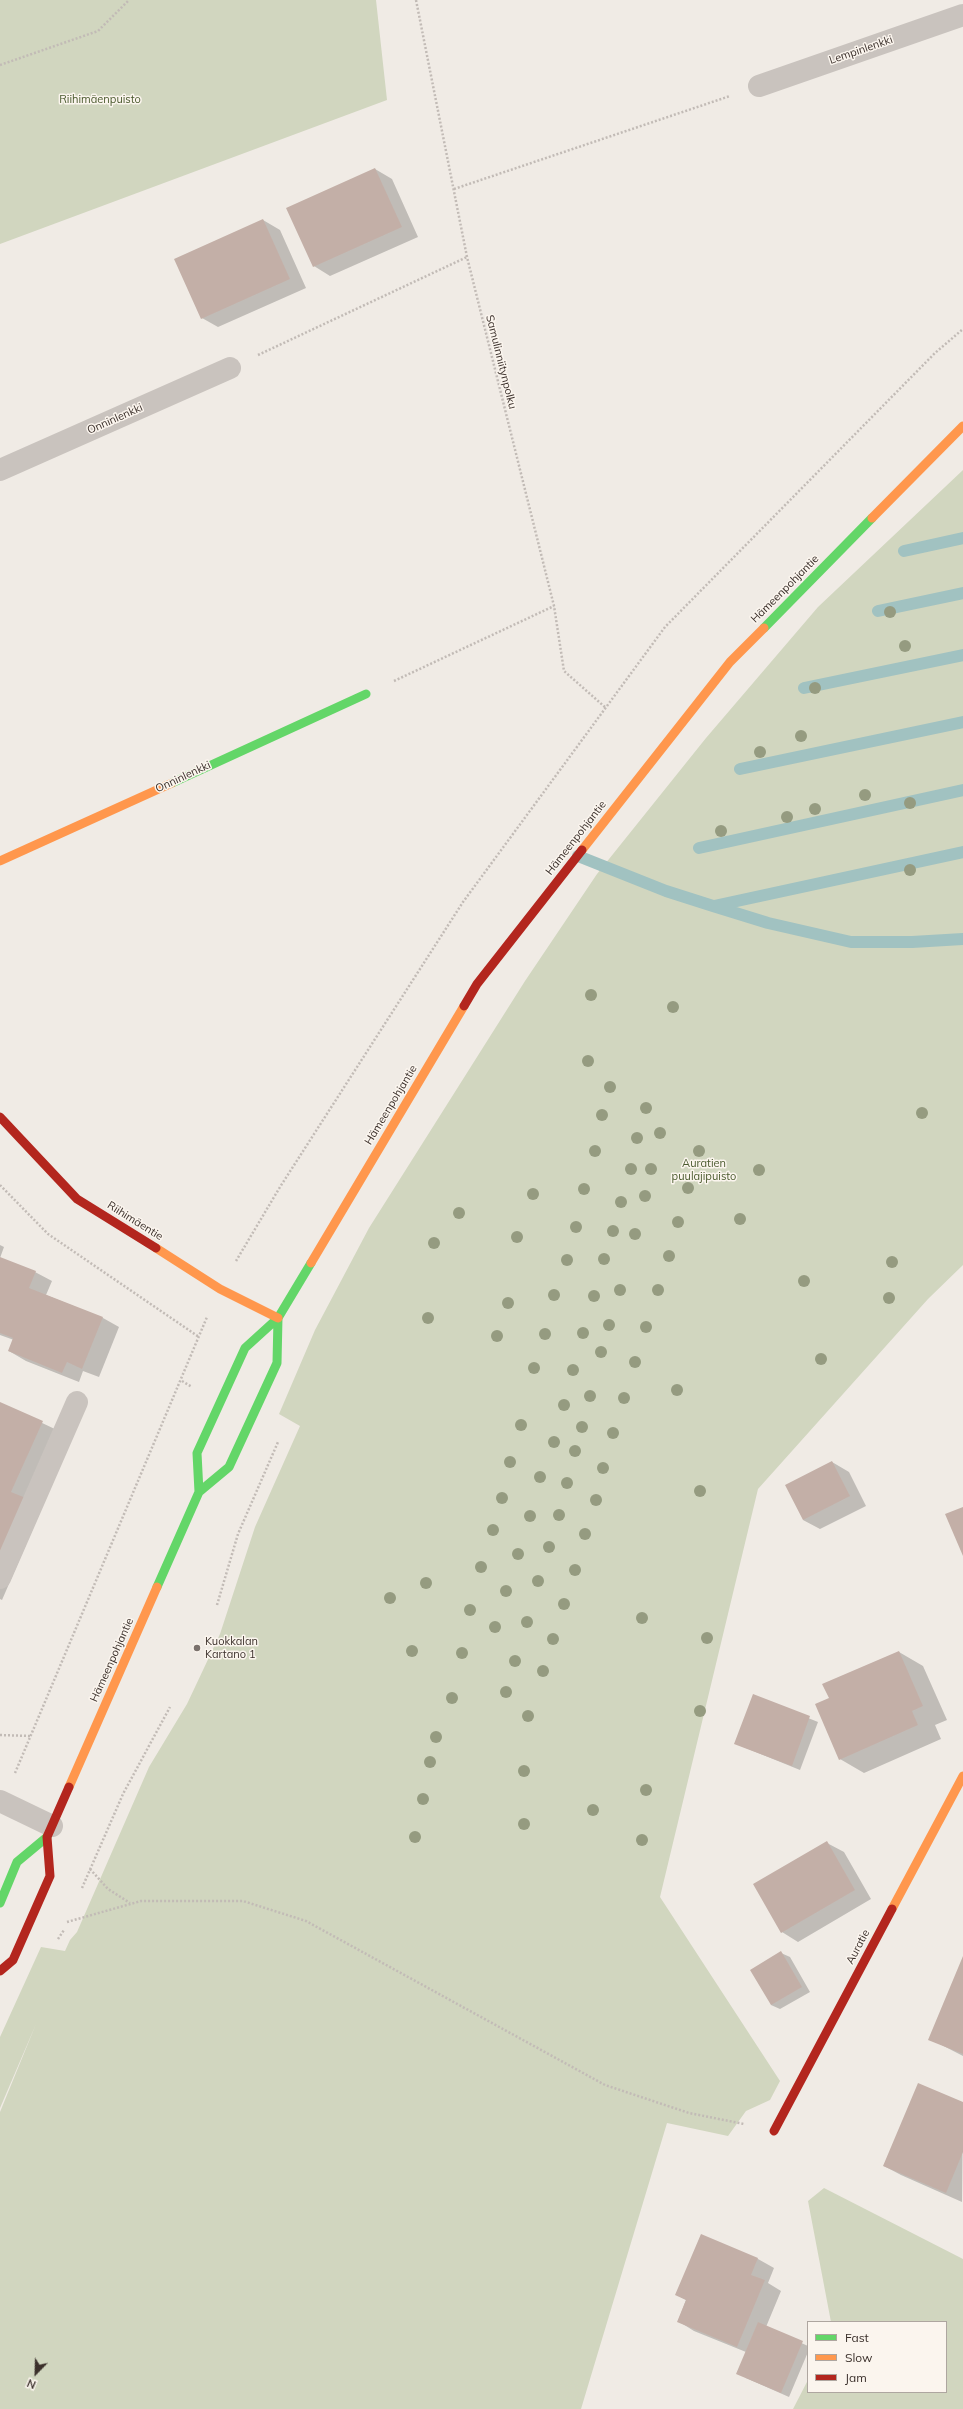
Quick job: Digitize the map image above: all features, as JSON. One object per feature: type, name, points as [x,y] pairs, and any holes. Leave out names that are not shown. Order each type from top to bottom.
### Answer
[{"type":"main road","name":"Hämeenpohjantie","points":[[0,1903],[17,1862],[50,1831],[199,1492],[197,1453],[244,1348],[278,1318],[477,984],[730,662],[963,426]]},
{"type":"main road","name":"Onninlenkki","points":[[0,861],[366,694]]},
{"type":"main road","name":"Riihimäentie","points":[[0,1118],[77,1199],[220,1289],[278,1318]]},
{"type":"main road","name":"Hämeenpohjantie","points":[[199,1492],[230,1467],[277,1363],[278,1318]]},
{"type":"main road","name":"Auratie","points":[[774,2131],[963,1776]]},
{"type":"main road","name":"Hämeenpohjantie","points":[[0,1971],[13,1960],[50,1876],[50,1831]]},
{"type":"street","name":"Lempinlenkki","points":[[759,86],[963,14]]},
{"type":"street","name":"Onninlenkki","points":[[0,470],[230,368]]},
{"type":"street","points":[[0,1578],[77,1402]]},
{"type":"street","points":[[0,1802],[50,1831]]},
{"type":"path","points":[[0,65],[98,31],[129,0]]},
{"type":"path","name":"Samulinniitynpolku","points":[[416,0],[467,257],[554,606],[564,671],[606,708]]},
{"type":"path","points":[[454,189],[759,86]]},
{"type":"path","points":[[230,368],[467,257]]},
{"type":"path","points":[[366,694],[554,606]]},
{"type":"path","points":[[0,1185],[48,1234],[199,1337]]},
{"type":"path","points":[[78,1895],[122,1794],[170,1707]]},
{"type":"path","points":[[0,1735],[31,1736]]},
{"type":"path","points":[[90,1869],[108,1889],[130,1903]]},
{"type":"path","points":[[67,1922],[141,1901],[243,1901],[306,1921],[605,2085],[689,2113],[774,2131]]},
{"type":"path","points":[[28,1926],[59,1940],[70,1915]]},
{"type":"green space","name":"Riihimäenpuisto","points":[[0,0],[376,0],[387,100],[0,244]]},
{"type":"green space","name":"Auratien puulajipuisto","points":[[963,470],[963,1265],[928,1299],[758,1489],[660,1897],[780,2081],[770,2100],[746,2111],[728,2136],[667,2123],[581,2409],[0,2409],[0,2112],[36,2024],[0,2108],[0,2037],[41,1947],[65,1951],[70,1940],[77,1932],[149,1767],[187,1704],[220,1634],[255,1527],[300,1426],[279,1414],[315,1330],[369,1228],[525,981],[597,874],[706,738],[818,607]]},
{"type":"green space","points":[[824,2188],[963,2259],[963,2409],[793,2409],[807,2382],[807,2393],[947,2393],[947,2321],[831,2321],[808,2201]]},
{"type":"building","points":[[375,168],[402,227],[313,267],[286,208]]},
{"type":"building","points":[[263,219],[290,279],[201,319],[174,259]]},
{"type":"building","points":[[0,1257],[36,1271],[29,1288],[103,1317],[82,1369],[67,1362],[62,1373],[8,1351],[13,1338],[0,1333]]},
{"type":"building","points":[[0,1402],[43,1421],[11,1492],[26,1498],[0,1557]]},
{"type":"building","points":[[832,1461],[850,1496],[803,1520],[785,1485]]},
{"type":"building","points":[[963,1507],[963,1556],[945,1514]]},
{"type":"building","points":[[899,1651],[923,1706],[912,1711],[918,1725],[839,1760],[815,1704],[829,1698],[822,1684]]},
{"type":"building","points":[[753,1694],[810,1716],[792,1766],[734,1744]]},
{"type":"building","points":[[827,1841],[855,1890],[781,1933],[753,1884]]},
{"type":"building","points":[[781,1951],[802,1987],[771,2005],[750,1970]]},
{"type":"building","points":[[963,1956],[963,2054],[928,2040]]},
{"type":"building","points":[[918,2083],[963,2102],[963,2152],[946,2193],[883,2166]]},
{"type":"building","points":[[701,2234],[758,2258],[751,2275],[765,2280],[737,2347],[677,2322],[686,2300],[675,2295]]},
{"type":"building","points":[[758,2322],[803,2341],[781,2393],[736,2374]]},
{"type":"waterway","points":[[904,551],[963,538]]},
{"type":"waterway","points":[[878,611],[963,593]]},
{"type":"waterway","points":[[804,688],[963,655]]},
{"type":"waterway","points":[[740,769],[963,722]]},
{"type":"waterway","points":[[699,848],[963,790]]},
{"type":"waterway","points":[[714,906],[963,852]]},
{"type":"waterway","points":[[578,856],[666,891],[713,906],[768,923],[851,942],[912,942],[963,939]]},
{"type":"traffic: fast","points":[[764,628],[872,518]]},
{"type":"traffic: fast","points":[[172,783],[366,694]]},
{"type":"traffic: fast","points":[[199,1492],[197,1453],[245,1348],[278,1318],[311,1263]]},
{"type":"traffic: fast","points":[[157,1587],[199,1492],[229,1467],[277,1363],[278,1318]]},
{"type":"traffic: fast","points":[[0,1903],[17,1862],[47,1837]]},
{"type":"traffic: slow","points":[[872,518],[963,426]]},
{"type":"traffic: slow","points":[[582,850],[730,662],[764,628]]},
{"type":"traffic: slow","points":[[0,861],[172,783]]},
{"type":"traffic: slow","points":[[311,1263],[464,1006]]},
{"type":"traffic: slow","points":[[156,1248],[220,1289],[278,1318]]},
{"type":"traffic: slow","points":[[69,1787],[157,1587]]},
{"type":"traffic: slow","points":[[892,1909],[963,1776]]},
{"type":"traffic: jam","points":[[464,1006],[477,984],[582,850]]},
{"type":"traffic: jam","points":[[0,1117],[77,1199],[156,1248]]},
{"type":"traffic: jam","points":[[0,1971],[13,1960],[50,1876],[47,1837],[69,1787]]},
{"type":"traffic: jam","points":[[774,2131],[892,1909]]},
{"type":"place","name":"Kuokkalan Kartano 1","points":[[197,1648]]}]
